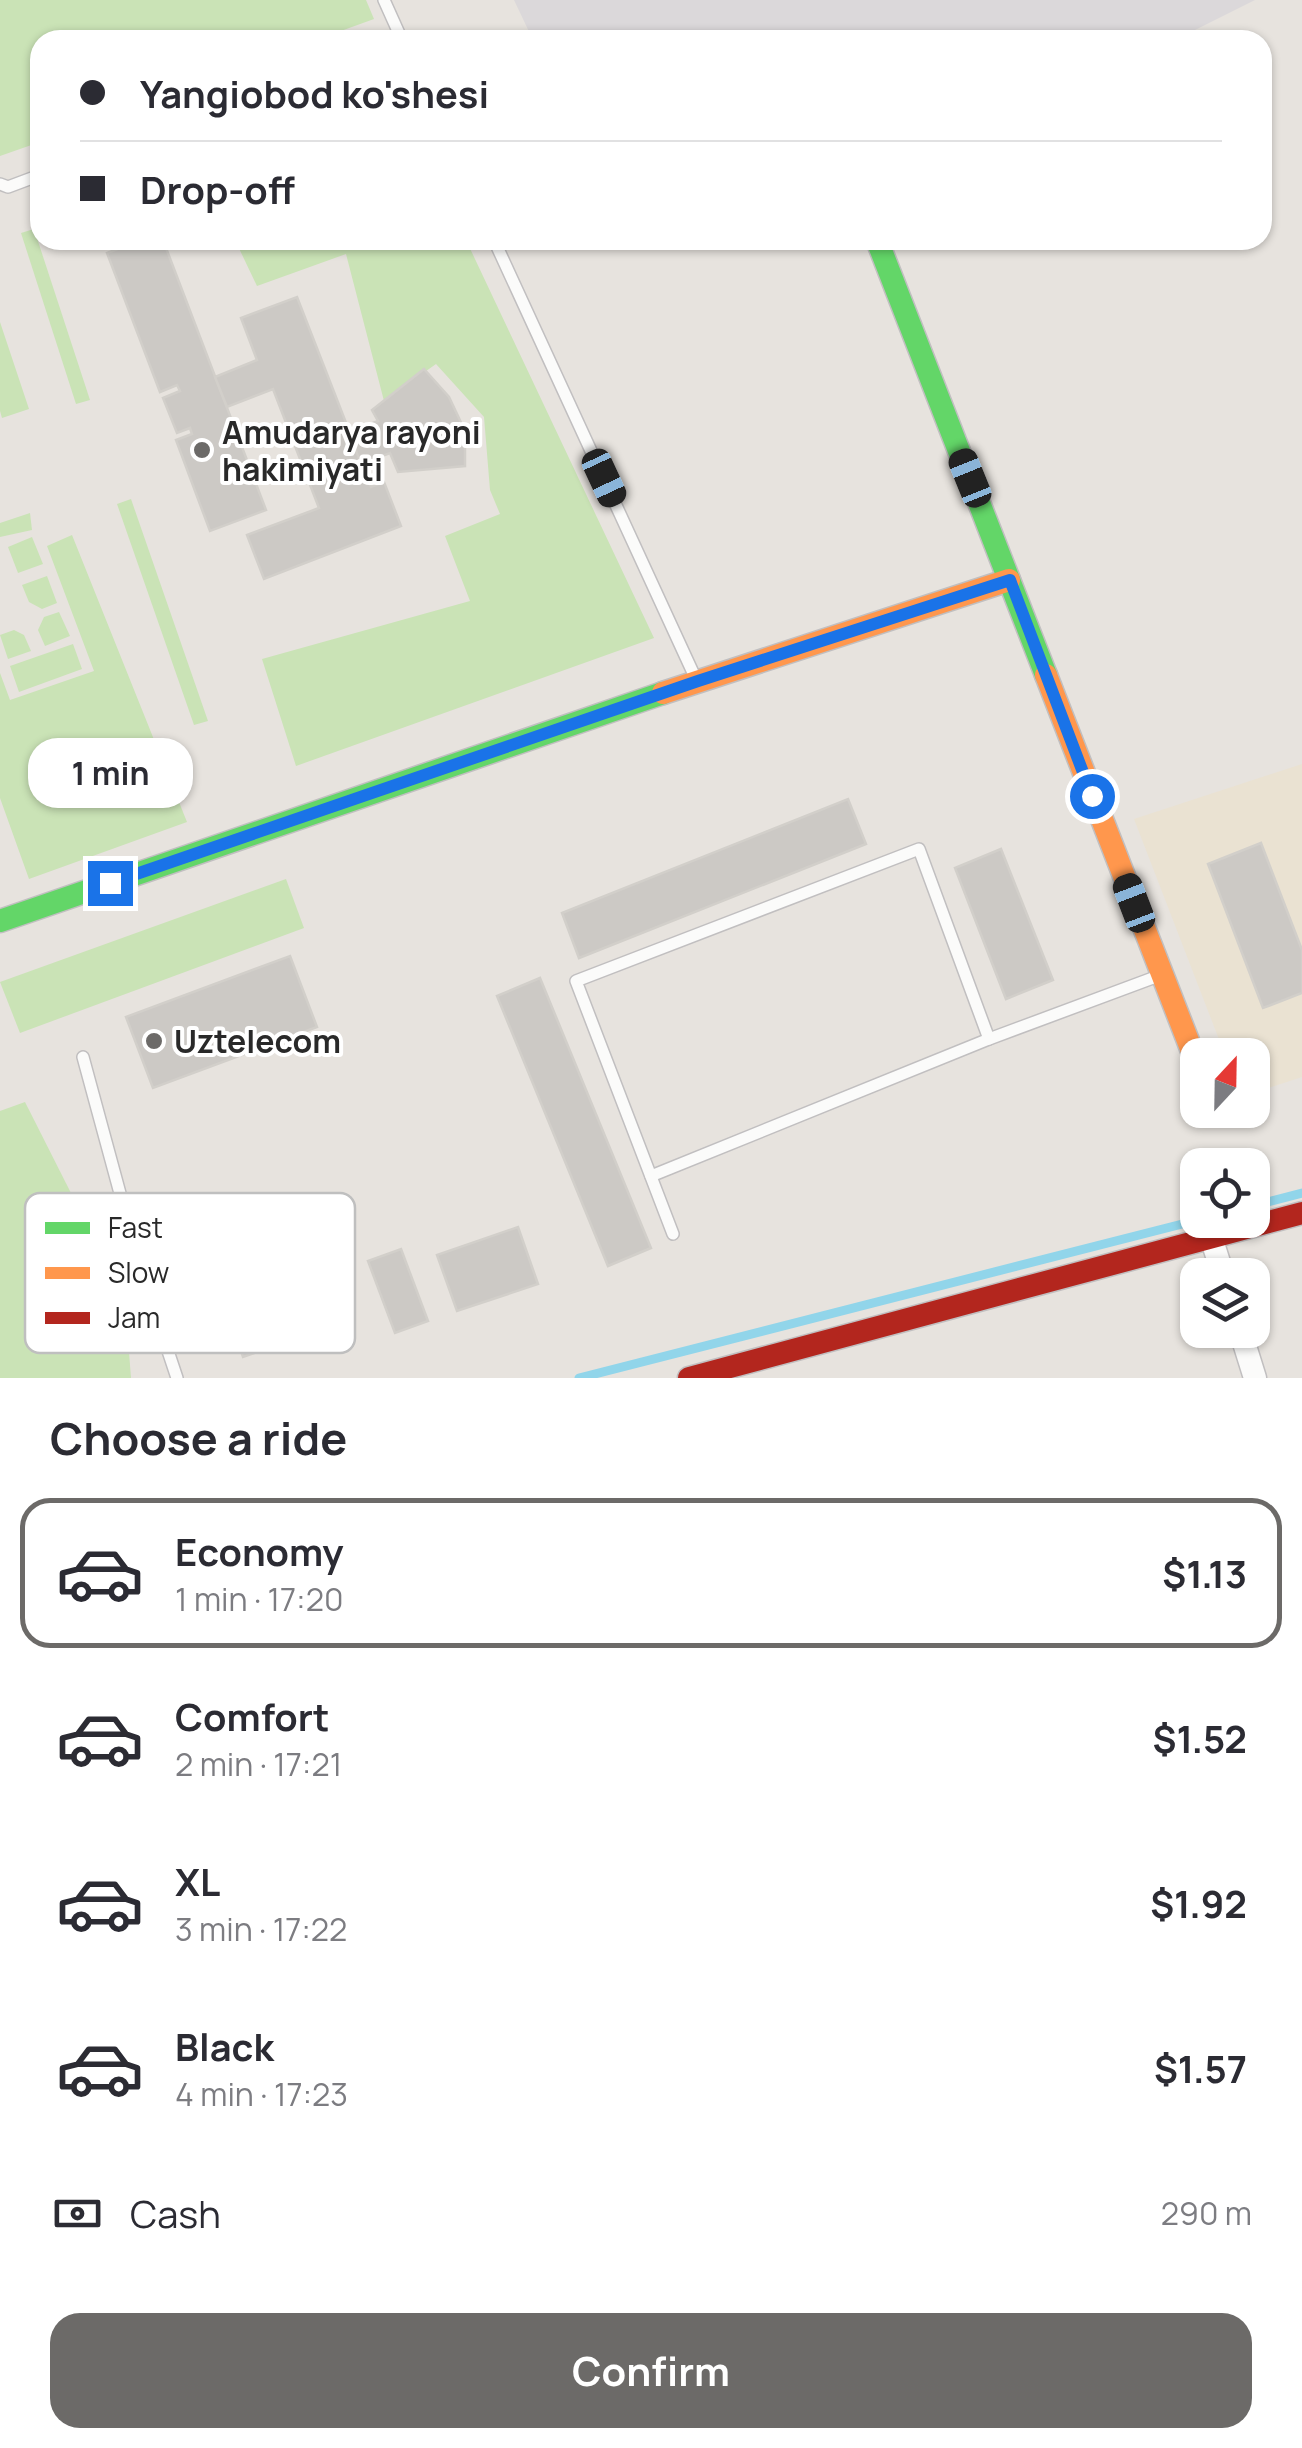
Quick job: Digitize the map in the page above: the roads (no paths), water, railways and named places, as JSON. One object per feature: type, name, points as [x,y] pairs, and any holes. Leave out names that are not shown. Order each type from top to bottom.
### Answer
[{"type":"street","points":[[881,250],[1186,1038]]},
{"type":"street","points":[[0,920],[698,681],[1010,580]]},
{"type":"street","points":[[1270,1221],[1302,1212]]},
{"type":"street","points":[[689,1378],[1207,1238]]},
{"type":"street","points":[[1246,1348],[1255,1378]]},
{"type":"lane","points":[[384,0],[398,30]]},
{"type":"lane","points":[[0,184],[8,187],[30,179]]},
{"type":"lane","points":[[499,250],[698,681]]},
{"type":"lane","points":[[673,1234],[576,981],[919,850],[990,1039]]},
{"type":"lane","points":[[651,1176],[990,1039],[1161,975]]},
{"type":"lane","points":[[83,1057],[120,1193]]},
{"type":"lane","points":[[168,1353],[176,1378]]},
{"type":"waterway","points":[[1270,1201],[1302,1193]]},
{"type":"waterway","points":[[579,1378],[1180,1225]]},
{"type":"place","name":"Amudarya rayoni hakimiyati","points":[[202,450]]},
{"type":"place","name":"Uztelecom","points":[[154,1041]]}]
